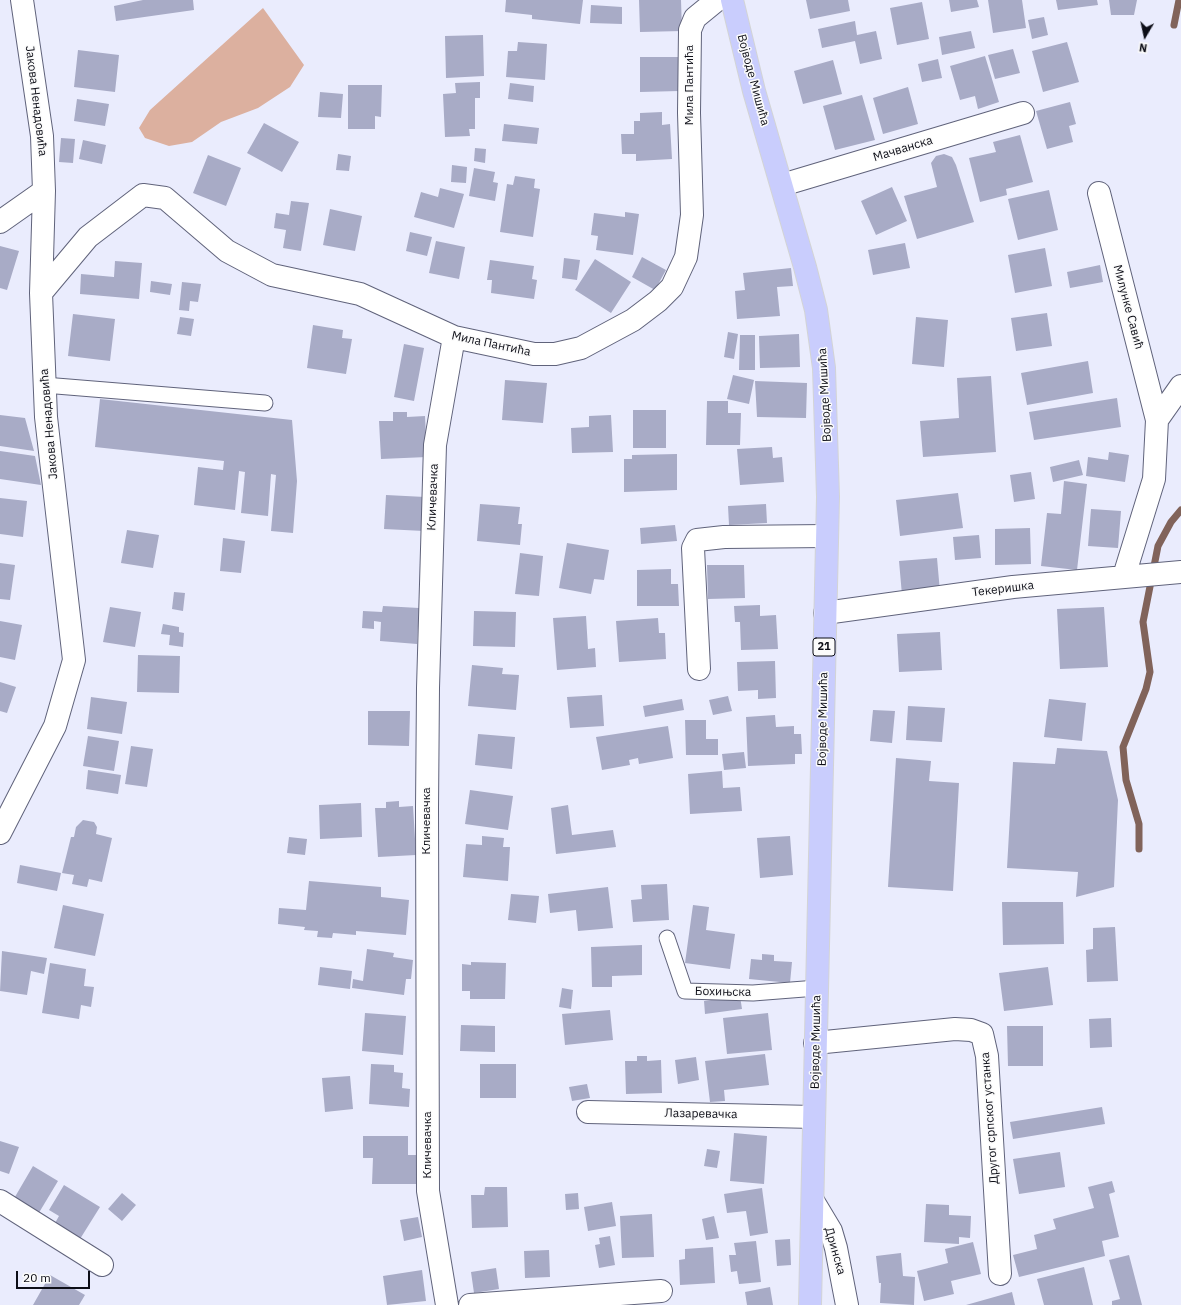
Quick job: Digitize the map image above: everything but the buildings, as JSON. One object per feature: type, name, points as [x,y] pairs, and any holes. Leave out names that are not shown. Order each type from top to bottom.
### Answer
[{"type":"main road","name":"Војводе Мишића","points":[[732,0],[746,61],[805,266],[822,343],[828,443],[810,1305]]},
{"type":"street","name":"Јакова Ненадовића","points":[[0,833],[55,726],[74,660],[46,417],[44,385],[41,293],[44,191],[42,136],[22,0]]},
{"type":"street","name":"Мила Пантића","points":[[41,293],[88,237],[143,195],[165,198],[226,251],[272,275],[360,294],[454,337],[534,354],[555,354],[581,348],[633,320],[658,301],[672,287],[686,257],[692,215],[689,113],[690,30],[695,18],[717,0]]},
{"type":"street","name":"Мачванска","points":[[782,185],[1023,113]]},
{"type":"street","points":[[0,222],[44,191]]},
{"type":"street","name":"Милунке Савић","points":[[1099,193],[1158,420]]},
{"type":"street","name":"Кличевачка","points":[[447,1305],[428,1191],[427,801],[428,664],[435,445],[454,337]]},
{"type":"street","points":[[1129,576],[1154,479],[1158,420],[1181,386]]},
{"type":"street","points":[[699,669],[694,548],[697,540],[724,537],[827,536]]},
{"type":"street","name":"Текеришка","points":[[825,613],[1013,587],[1177,572]]},
{"type":"street","name":"Другог српског устанка","points":[[815,1043],[955,1029],[971,1030],[982,1034],[987,1056],[1000,1274]]},
{"type":"street","name":"Лазаревачка","points":[[588,1112],[814,1117]]},
{"type":"street","points":[[0,1201],[102,1265]]},
{"type":"street","name":"Дринска","points":[[813,1201],[830,1231],[836,1248],[847,1305]]},
{"type":"street","points":[[470,1305],[661,1291]]},
{"type":"lane","points":[[44,385],[265,403]]},
{"type":"lane","name":"Бохињска","points":[[667,938],[686,992],[753,993],[817,988]]},
{"type":"shaded area","points":[[263,8],[304,65],[290,87],[258,108],[221,122],[192,142],[169,146],[145,138],[139,128],[150,110]]},
{"type":"waterway","points":[[1174,25],[1179,0]]},
{"type":"waterway","points":[[1139,849],[1139,824],[1126,780],[1123,747],[1146,689],[1150,672],[1143,622],[1158,546],[1171,522],[1181,510]]}]
